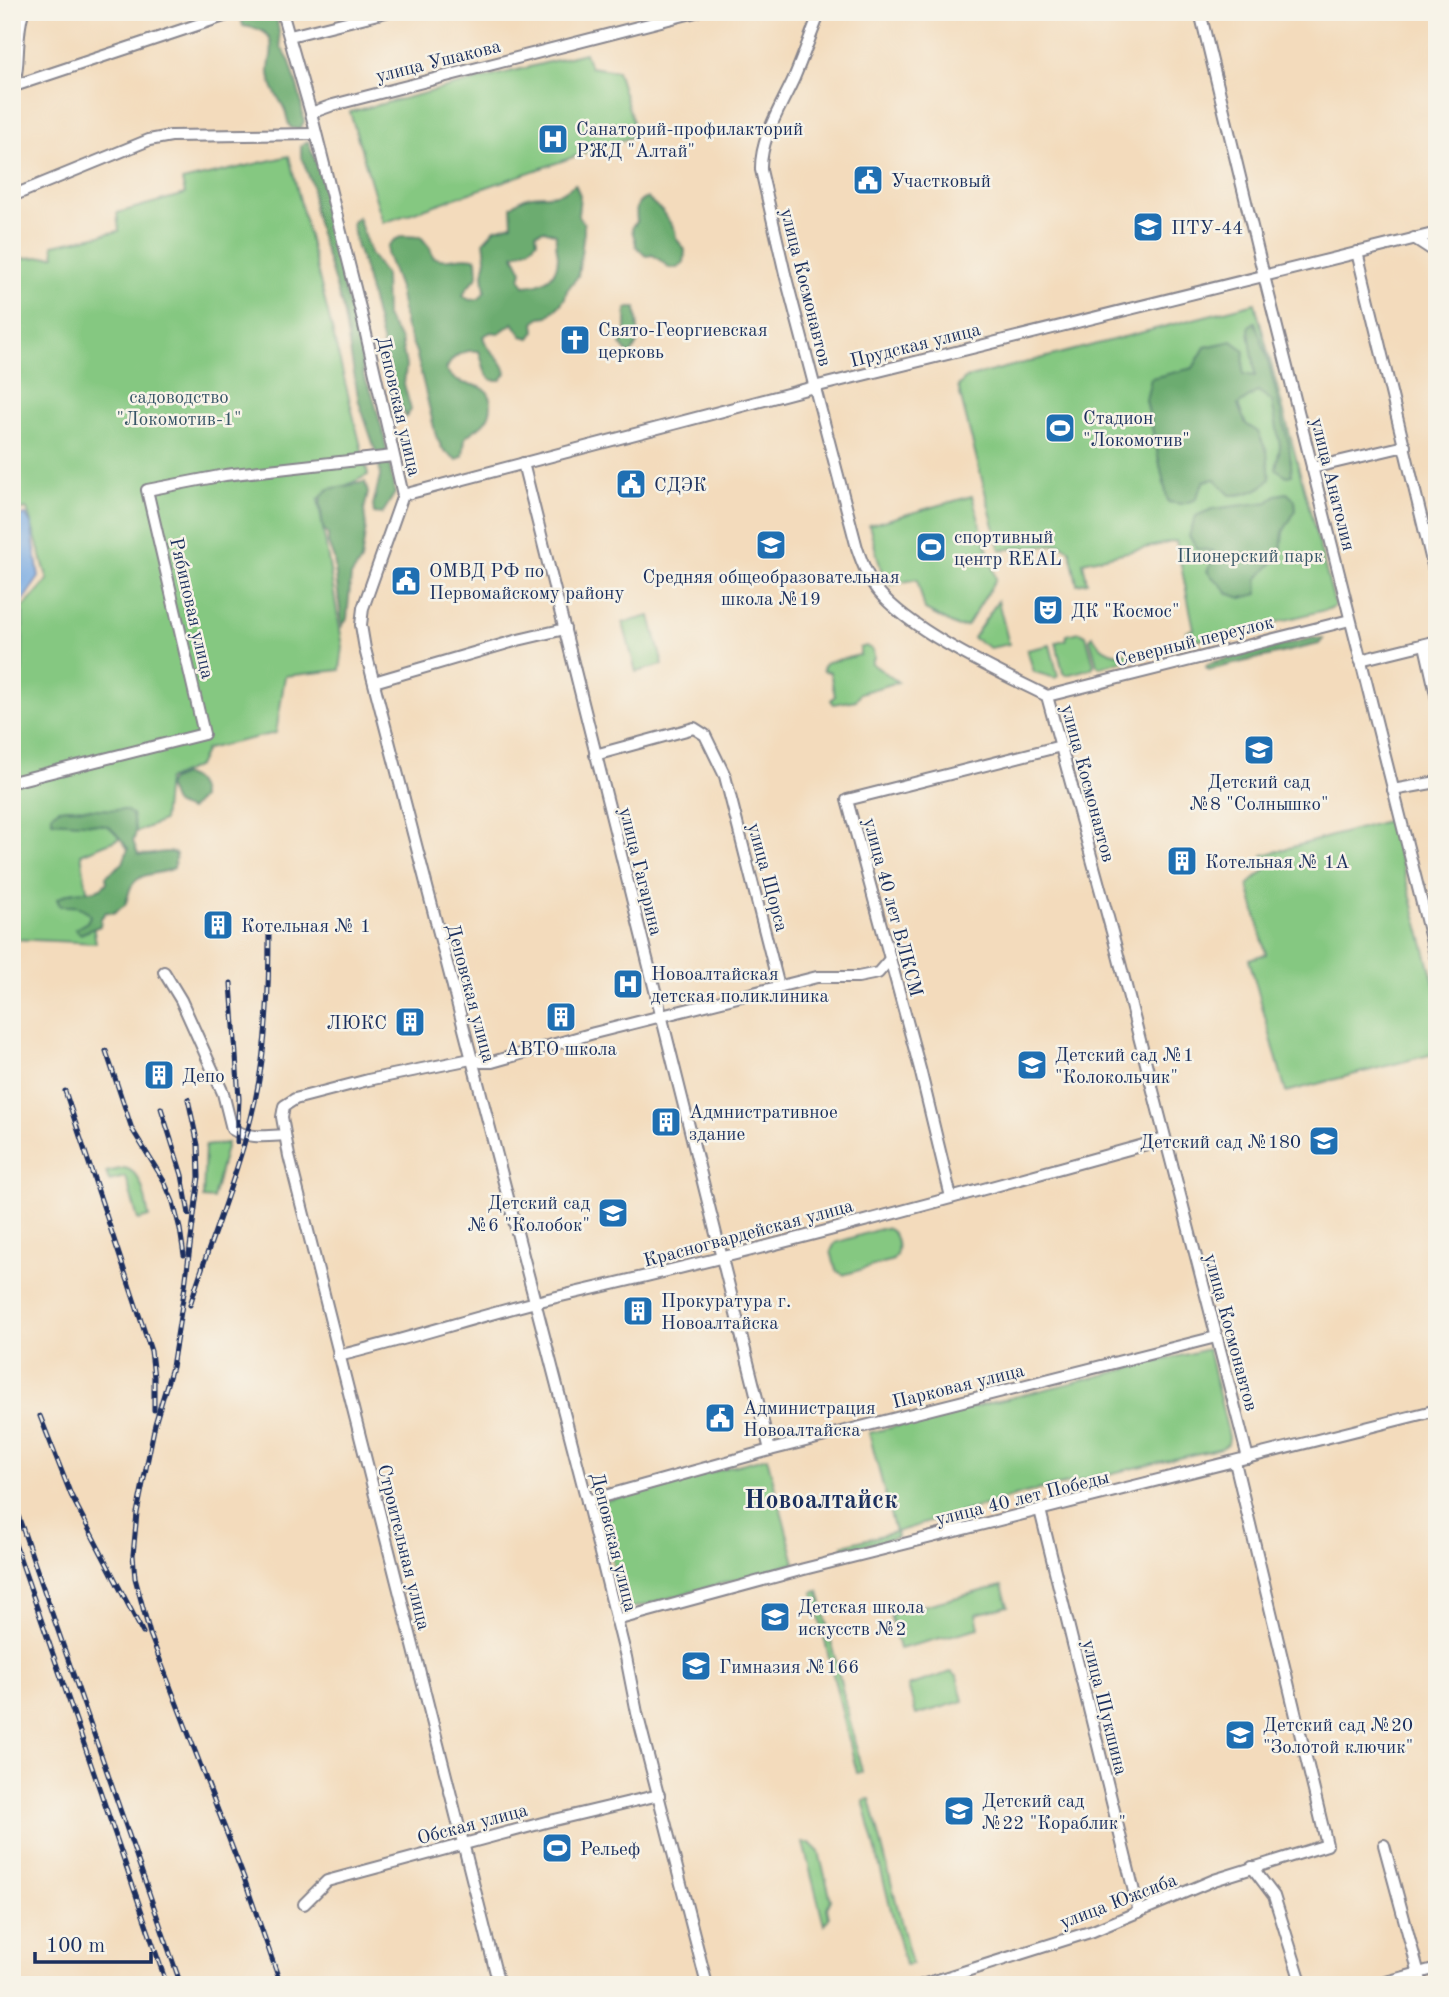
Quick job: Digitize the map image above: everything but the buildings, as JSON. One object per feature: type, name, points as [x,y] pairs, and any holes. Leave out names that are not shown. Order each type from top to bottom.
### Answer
[{"type":"street","points":[[13,88],[23,12]]},
{"type":"street","points":[[13,88],[236,12]]},
{"type":"street","name":"Деповская улица","points":[[282,12],[316,134],[402,495],[362,608],[362,634],[587,1501],[707,1985]]},
{"type":"street","points":[[290,36],[386,12]]},
{"type":"street","name":"улица Ушакова","points":[[310,113],[696,12]]},
{"type":"street","name":"улица Космонавтов","points":[[820,12],[795,76],[770,129],[761,162],[761,178],[857,548],[862,564],[876,589],[901,612],[959,650],[1047,696],[1248,1458]]},
{"type":"street","name":"улица Анатолия","points":[[1200,12],[1360,660],[1432,926],[1437,963]]},
{"type":"street","points":[[12,196],[149,140],[171,136],[316,134]]},
{"type":"street","name":"Прудская улица","points":[[402,495],[814,387],[1437,233]]},
{"type":"street","points":[[1414,238],[1437,253]]},
{"type":"street","points":[[1357,252],[1437,582]]},
{"type":"street","points":[[1312,468],[1405,446]]},
{"type":"street","name":"Рябиновая улица","points":[[12,782],[204,734],[147,490],[225,475],[393,456]]},
{"type":"street","name":"улица Гагарина","points":[[523,463],[770,1450]]},
{"type":"street","name":"Северный переулок","points":[[1047,696],[1350,620]]},
{"type":"street","points":[[374,682],[565,629]]},
{"type":"street","points":[[1360,660],[1431,643],[1437,699]]},
{"type":"street","name":"улица Щорса","points":[[596,755],[694,728],[705,735],[725,776],[779,987]]},
{"type":"street","name":"улица 40 лет ВЛКСМ","points":[[951,1197],[847,800],[1061,746]]},
{"type":"street","points":[[1394,790],[1437,782]]},
{"type":"street","points":[[471,1059],[492,1062],[817,977],[858,977],[878,973],[890,959]]},
{"type":"street","points":[[164,972],[181,1000],[223,1093],[232,1129],[252,1136],[285,1135]]},
{"type":"street","name":"Строительная улица","points":[[471,1059],[295,1098],[284,1105],[282,1117],[338,1356],[499,1985]]},
{"type":"street","name":"Красногвардейская улица","points":[[338,1356],[1165,1139]]},
{"type":"street","name":"Парковая улица","points":[[587,1501],[770,1450],[1216,1337]]},
{"type":"street","name":"улица 40 лет Победы","points":[[616,1620],[804,1569],[1437,1410]]},
{"type":"street","name":"улица Южсиба","points":[[922,1985],[1093,1931],[1214,1880],[1326,1844],[1235,1462]]},
{"type":"street","name":"улица Шукшина","points":[[1040,1510],[1139,1912]]},
{"type":"street","name":"Обская улица","points":[[304,1904],[327,1881],[659,1795]]},
{"type":"street","points":[[1384,1845],[1422,1985]]},
{"type":"street","points":[[1252,1867],[1275,1896],[1302,1985]]},
{"type":"street","points":[[1375,1985],[1437,1968]]},
{"type":"green space","points":[[247,12],[276,12],[281,47],[290,62],[300,96],[304,122],[299,129],[289,125],[284,108],[271,84],[269,74],[272,50],[268,36],[263,31],[243,26],[241,18]]},
{"type":"green space","points":[[585,53],[590,67],[617,71],[637,135],[383,223],[350,112]]},
{"type":"green space","points":[[308,141],[320,174],[333,239],[340,256],[342,282],[358,336],[364,377],[372,393],[384,436],[395,493],[382,514],[374,513],[373,505],[380,477],[379,461],[359,402],[343,310],[314,210],[312,185],[301,155],[301,146]]},
{"type":"green space","name":"садоводство \"Локомотив-1\"","points":[[289,156],[368,475],[318,499],[343,647],[340,670],[285,676],[276,733],[206,749],[198,766],[167,780],[163,821],[81,854],[96,943],[12,939],[12,696],[22,670],[23,608],[48,580],[27,509],[12,512],[12,259],[55,256],[53,245],[119,231],[117,213],[185,194],[182,181]]},
{"type":"green space","points":[[575,184],[580,195],[578,216],[584,223],[584,232],[578,276],[567,290],[565,298],[548,316],[540,317],[534,323],[535,331],[530,338],[522,336],[513,323],[499,333],[491,332],[483,336],[487,346],[504,367],[506,373],[501,380],[492,380],[486,374],[479,351],[459,354],[446,370],[456,380],[484,389],[491,399],[488,417],[465,438],[463,456],[457,460],[443,450],[436,436],[416,352],[406,328],[399,288],[387,255],[388,246],[403,236],[421,237],[433,257],[477,259],[478,276],[463,296],[470,300],[479,299],[485,291],[484,241],[495,229],[512,224],[511,207],[524,198],[560,193]],"holes":[[[544,230],[556,234],[558,256],[552,274],[543,282],[524,286],[520,279],[522,271],[514,255],[530,248],[537,241],[536,233]]]},
{"type":"green space","points":[[647,198],[662,211],[685,250],[684,263],[678,268],[670,268],[653,255],[646,256],[636,246],[632,227],[637,222],[638,205]]},
{"type":"green space","points":[[358,217],[370,253],[385,275],[386,317],[401,340],[406,366],[404,384],[411,410],[406,417],[395,393],[357,248],[352,223]]},
{"type":"green space","name":"Пионерский парк","points":[[1255,303],[1335,605],[1333,608],[1198,640],[1187,631],[1194,629],[1176,541],[1083,562],[1087,582],[1077,584],[1070,550],[1060,544],[1000,550],[958,386],[966,378]]},
{"type":"green space","points":[[626,308],[636,308],[639,340],[630,356],[621,345],[626,333]]},
{"type":"green space","points":[[1255,322],[1266,353],[1289,444],[1292,475],[1287,476],[1276,469],[1280,446],[1272,401],[1258,391],[1238,405],[1246,424],[1258,432],[1267,452],[1270,479],[1257,489],[1235,495],[1230,495],[1215,479],[1204,481],[1195,500],[1181,504],[1168,502],[1146,400],[1151,378],[1193,368],[1205,347],[1232,341],[1244,350],[1243,374],[1255,376],[1249,326]]},
{"type":"green space","points":[[365,482],[368,493],[364,510],[366,527],[361,561],[351,576],[347,619],[342,626],[334,559],[328,535],[323,528],[320,503],[322,495],[329,489]]},
{"type":"green space","name":"Пионерский парк","points":[[1287,493],[1295,500],[1296,510],[1283,532],[1281,554],[1257,579],[1258,594],[1241,598],[1227,593],[1207,571],[1214,560],[1213,551],[1198,549],[1189,536],[1196,516],[1212,509],[1268,502],[1276,495]]},
{"type":"green space","name":"спортивный центр REAL","points":[[972,496],[996,579],[967,626],[958,627],[925,610],[917,579],[891,585],[883,577],[869,525]]},
{"type":"green space","points":[[998,601],[1009,644],[990,648],[973,638]]},
{"type":"green space","points":[[650,616],[663,665],[636,672],[623,623]]},
{"type":"green space","points":[[1080,632],[1086,635],[1094,665],[1092,668],[1067,675],[1063,673],[1056,642],[1066,640],[1066,635]]},
{"type":"green space","points":[[1093,636],[1100,646],[1110,652],[1121,654],[1133,651],[1134,658],[1100,667],[1097,665],[1090,639]]},
{"type":"green space","points":[[1313,638],[1323,639],[1319,644],[1209,670],[1206,667],[1214,662]]},
{"type":"green space","points":[[1050,645],[1058,676],[1055,678],[1034,672],[1027,650]]},
{"type":"green space","points":[[866,646],[873,650],[874,658],[871,663],[898,682],[860,693],[856,700],[834,704],[831,700],[835,696],[830,672],[823,671],[824,665],[860,655],[860,648]]},
{"type":"green space","points":[[183,775],[194,780],[201,794],[201,798],[190,810],[175,804],[167,786],[171,780]]},
{"type":"green space","points":[[67,808],[125,810],[132,814],[136,831],[133,841],[138,854],[176,854],[174,868],[140,878],[131,887],[125,905],[113,913],[106,912],[101,918],[100,926],[80,934],[75,929],[87,922],[90,916],[81,908],[60,906],[57,899],[72,892],[95,890],[103,886],[107,883],[106,876],[123,863],[128,849],[105,825],[52,821],[52,814]]},
{"type":"green space","points":[[1390,820],[1437,994],[1437,1053],[1286,1092],[1249,959],[1266,954],[1248,885],[1266,869],[1263,855]]},
{"type":"green space","points":[[227,1143],[213,1199],[203,1198],[205,1146]]},
{"type":"green space","points":[[125,1168],[140,1181],[149,1217],[138,1220],[126,1177],[109,1181],[106,1172]]},
{"type":"green space","points":[[883,1228],[892,1232],[897,1240],[896,1256],[893,1260],[843,1275],[836,1270],[831,1251],[835,1243]]},
{"type":"green space","points":[[1208,1349],[1229,1437],[1228,1444],[1222,1448],[1025,1493],[896,1532],[897,1537],[844,1550],[843,1545],[895,1532],[869,1433]]},
{"type":"green space","points":[[767,1457],[795,1563],[641,1606],[631,1608],[623,1604],[599,1508],[604,1501]]},
{"type":"green space","points":[[1002,1586],[1008,1606],[976,1614],[979,1628],[899,1649],[890,1614]]},
{"type":"green space","points":[[819,1591],[862,1772],[857,1773],[813,1592]]},
{"type":"green space","points":[[951,1672],[957,1676],[963,1701],[916,1715],[908,1686]]},
{"type":"green space","points":[[870,1799],[912,1964],[905,1965],[863,1800]]},
{"type":"green space","points":[[803,1843],[810,1843],[819,1852],[831,1900],[827,1908],[829,1918],[824,1925]]},
{"type":"water","points":[[26,515],[31,524],[39,577],[18,608],[17,617],[12,618],[12,518]]},
{"type":"railway","points":[[190,1305],[233,1178],[255,1101],[267,1016],[269,931]]},
{"type":"railway","points":[[231,983],[239,1099],[237,1142]]},
{"type":"railway","points":[[106,1051],[132,1129],[164,1181],[173,1202],[184,1255]]},
{"type":"railway","points":[[65,1091],[151,1351],[154,1410]]},
{"type":"railway","points":[[188,1099],[198,1145],[199,1177],[172,1367],[155,1424],[137,1513],[133,1555],[135,1578],[150,1634],[244,1878],[281,1985]]},
{"type":"railway","points":[[161,1108],[182,1175],[189,1214]]},
{"type":"railway","points":[[40,1416],[71,1495],[143,1633]]},
{"type":"railway","points":[[12,1498],[181,1985]]},
{"type":"railway","points":[[12,1535],[167,1985]]},
{"type":"place","name":"Санаторий-профилакторий РЖД \"Алтай\"","points":[[553,139]]},
{"type":"place","name":"Участковый","points":[[868,180]]},
{"type":"place","name":"ПТУ-44","points":[[1148,227]]},
{"type":"place","name":"Свято-Георгиевская церковь","points":[[575,340]]},
{"type":"place","name":"Стадион \"Локомотив\"","points":[[1060,428]]},
{"type":"place","name":"СДЭК","points":[[631,484]]},
{"type":"place","name":"Средняя общеобразовательная школа №19","points":[[771,545]]},
{"type":"place","name":"спортивный центр REAL","points":[[931,547]]},
{"type":"place","name":"ОМВД РФ по Первомайскому району","points":[[406,581]]},
{"type":"place","name":"ДК \"Космос\"","points":[[1048,610]]},
{"type":"place","name":"Детский сад №8 \"Солнышко\"","points":[[1259,750]]},
{"type":"place","name":"Котельная № 1А","points":[[1182,861]]},
{"type":"place","name":"Котельная № 1","points":[[218,925]]},
{"type":"place","name":"Новоалтайская детская поликлиника","points":[[628,984]]},
{"type":"place","name":"АВТО школа","points":[[561,1017]]},
{"type":"place","name":"ЛЮКС","points":[[410,1022]]},
{"type":"place","name":"Детский сад №1 \"Колокольчик\"","points":[[1032,1065]]},
{"type":"place","name":"Депо","points":[[159,1075]]},
{"type":"place","name":"Адмнистративное здание","points":[[666,1122]]},
{"type":"place","name":"Детский сад №180","points":[[1324,1141]]},
{"type":"place","name":"Детский сад №6 \"Колобок\"","points":[[613,1213]]},
{"type":"place","name":"Прокуратура г. Новоалтайска","points":[[638,1311]]},
{"type":"place","name":"Администрация Новоалтайска","points":[[720,1418]]},
{"type":"place","name":"Детская школа искусств №2","points":[[775,1617]]},
{"type":"place","name":"Гимназия №166","points":[[696,1666]]},
{"type":"place","name":"Детский сад №20 \"Золотой ключик\"","points":[[1240,1735]]},
{"type":"place","name":"Детский сад №22 \"Кораблик\"","points":[[959,1811]]},
{"type":"place","name":"Рельеф","points":[[557,1848]]},
{"type":"district","name":"Новоалтайск","points":[[821,1499]]}]
